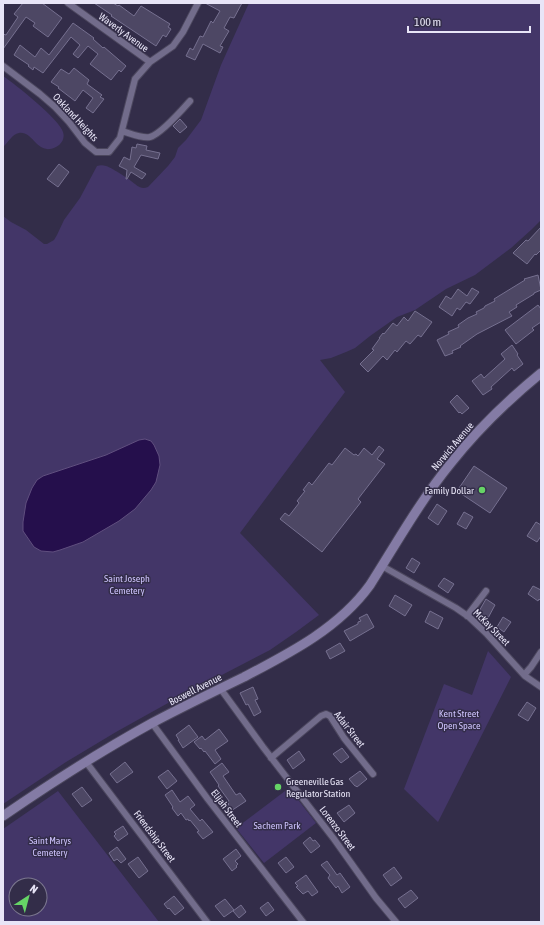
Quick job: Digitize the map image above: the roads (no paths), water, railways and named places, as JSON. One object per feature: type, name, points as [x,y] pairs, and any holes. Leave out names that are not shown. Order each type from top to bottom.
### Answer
[{"type":"main road","name":"Norwich Avenue","points":[[382,566],[431,489],[463,448],[504,404],[541,373]]},
{"type":"main road","name":"Boswell Avenue","points":[[3,816],[86,762],[152,723],[274,661],[311,639],[341,617],[361,596],[382,566]]},
{"type":"street","name":"Waverly Avenue","points":[[68,3],[150,62]]},
{"type":"street","name":"Oakland Heights","points":[[3,66],[55,107],[85,143],[96,152],[109,152],[120,138],[135,79],[150,62],[172,46],[183,32],[198,3]]},
{"type":"street","points":[[122,131],[139,136],[150,137],[163,128],[190,101]]},
{"type":"street","name":"McKay Street","points":[[382,566],[467,616],[486,633],[524,675],[541,687]]},
{"type":"street","points":[[467,616],[486,591]]},
{"type":"street","points":[[524,675],[541,652]]},
{"type":"street","name":"Lorenzo Street","points":[[220,688],[271,758],[334,839],[376,898],[396,922]]},
{"type":"street","name":"Adair Street","points":[[271,758],[321,716],[326,714],[330,716],[344,738],[373,774]]},
{"type":"street","name":"Elijah Street","points":[[152,723],[207,798],[303,922]]},
{"type":"street","name":"Friendship Street","points":[[86,762],[207,922]]},
{"type":"place","name":"Family Dollar","points":[[482,490]]},
{"type":"place","name":"Greeneville Gas Regulator Station","points":[[278,787]]},
{"type":"park label","name":"Saint Joseph Cemetery","points":[[127,584]]},
{"type":"park label","name":"Kent Street Open Space","points":[[459,718]]},
{"type":"park label","name":"Sachem Park","points":[[277,825]]},
{"type":"park label","name":"Saint Marys Cemetery","points":[[50,846]]}]
